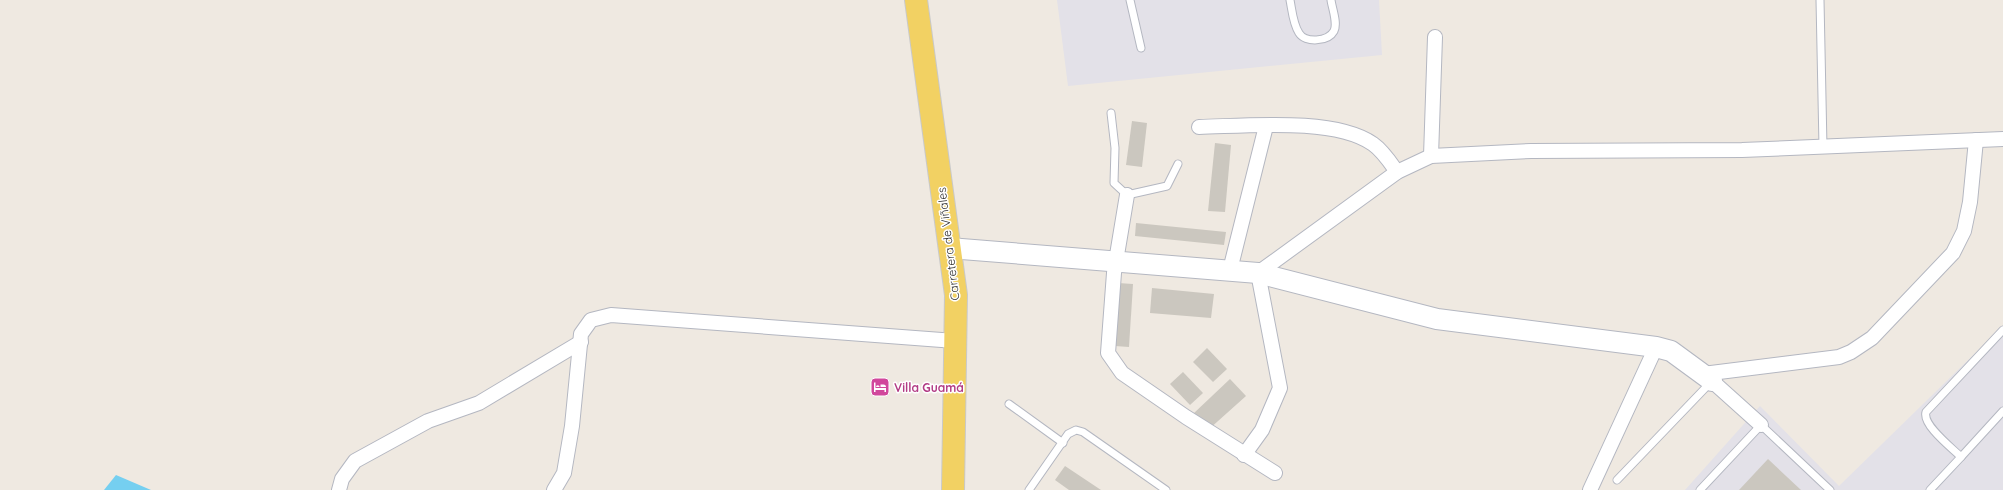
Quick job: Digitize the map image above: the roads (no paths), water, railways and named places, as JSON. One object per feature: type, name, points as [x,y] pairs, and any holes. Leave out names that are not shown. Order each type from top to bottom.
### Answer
[{"type":"main road","name":"Carretera de Viñales","points":[[916,0],[956,295],[953,490]]},
{"type":"street","points":[[1431,156],[1435,37]]},
{"type":"street","points":[[1199,127],[1299,125],[1327,128],[1361,138],[1374,144],[1384,154],[1397,172]]},
{"type":"street","points":[[1230,270],[1266,126]]},
{"type":"street","points":[[1258,273],[1397,172],[1431,156],[1531,151],[1742,150],[2003,139]]},
{"type":"street","points":[[1707,378],[1839,357],[1851,352],[1872,338],[1953,253],[1964,230],[1970,202],[1976,140]]},
{"type":"street","points":[[1127,195],[1116,261],[1108,353],[1122,373],[1244,455],[1274,473]]},
{"type":"street","points":[[949,248],[1258,273],[1437,319],[1656,347],[1671,351],[1707,378],[1760,425]]},
{"type":"street","points":[[1244,455],[1262,430],[1280,388],[1258,273]]},
{"type":"street","points":[[554,490],[564,473],[572,426],[582,334],[591,320],[611,315],[955,341]]},
{"type":"street","points":[[339,490],[342,479],[355,461],[428,421],[479,403],[581,342]]},
{"type":"street","points":[[1590,490],[1656,347]]},
{"type":"lane","points":[[1130,0],[1141,48]]},
{"type":"lane","points":[[1290,0],[1296,28],[1302,38],[1309,40],[1322,39],[1330,36],[1334,31],[1335,27],[1331,0]]},
{"type":"lane","points":[[1820,0],[1824,147]]},
{"type":"lane","points":[[1111,113],[1115,148],[1114,183],[1127,195],[1167,186],[1178,164]]},
{"type":"lane","points":[[1961,457],[1928,424],[1925,416],[1926,412],[2003,330]]},
{"type":"lane","points":[[1617,480],[1707,378]]},
{"type":"lane","points":[[1009,404],[1063,443]]},
{"type":"lane","points":[[1930,490],[2003,411]]},
{"type":"lane","points":[[1700,490],[1760,425],[1830,490]]},
{"type":"lane","points":[[1029,490],[1073,431],[1080,430],[1166,490]]},
{"type":"water","points":[[116,475],[151,490],[104,490]]},
{"type":"place","name":"Villa Guamá","points":[[880,387]]}]
